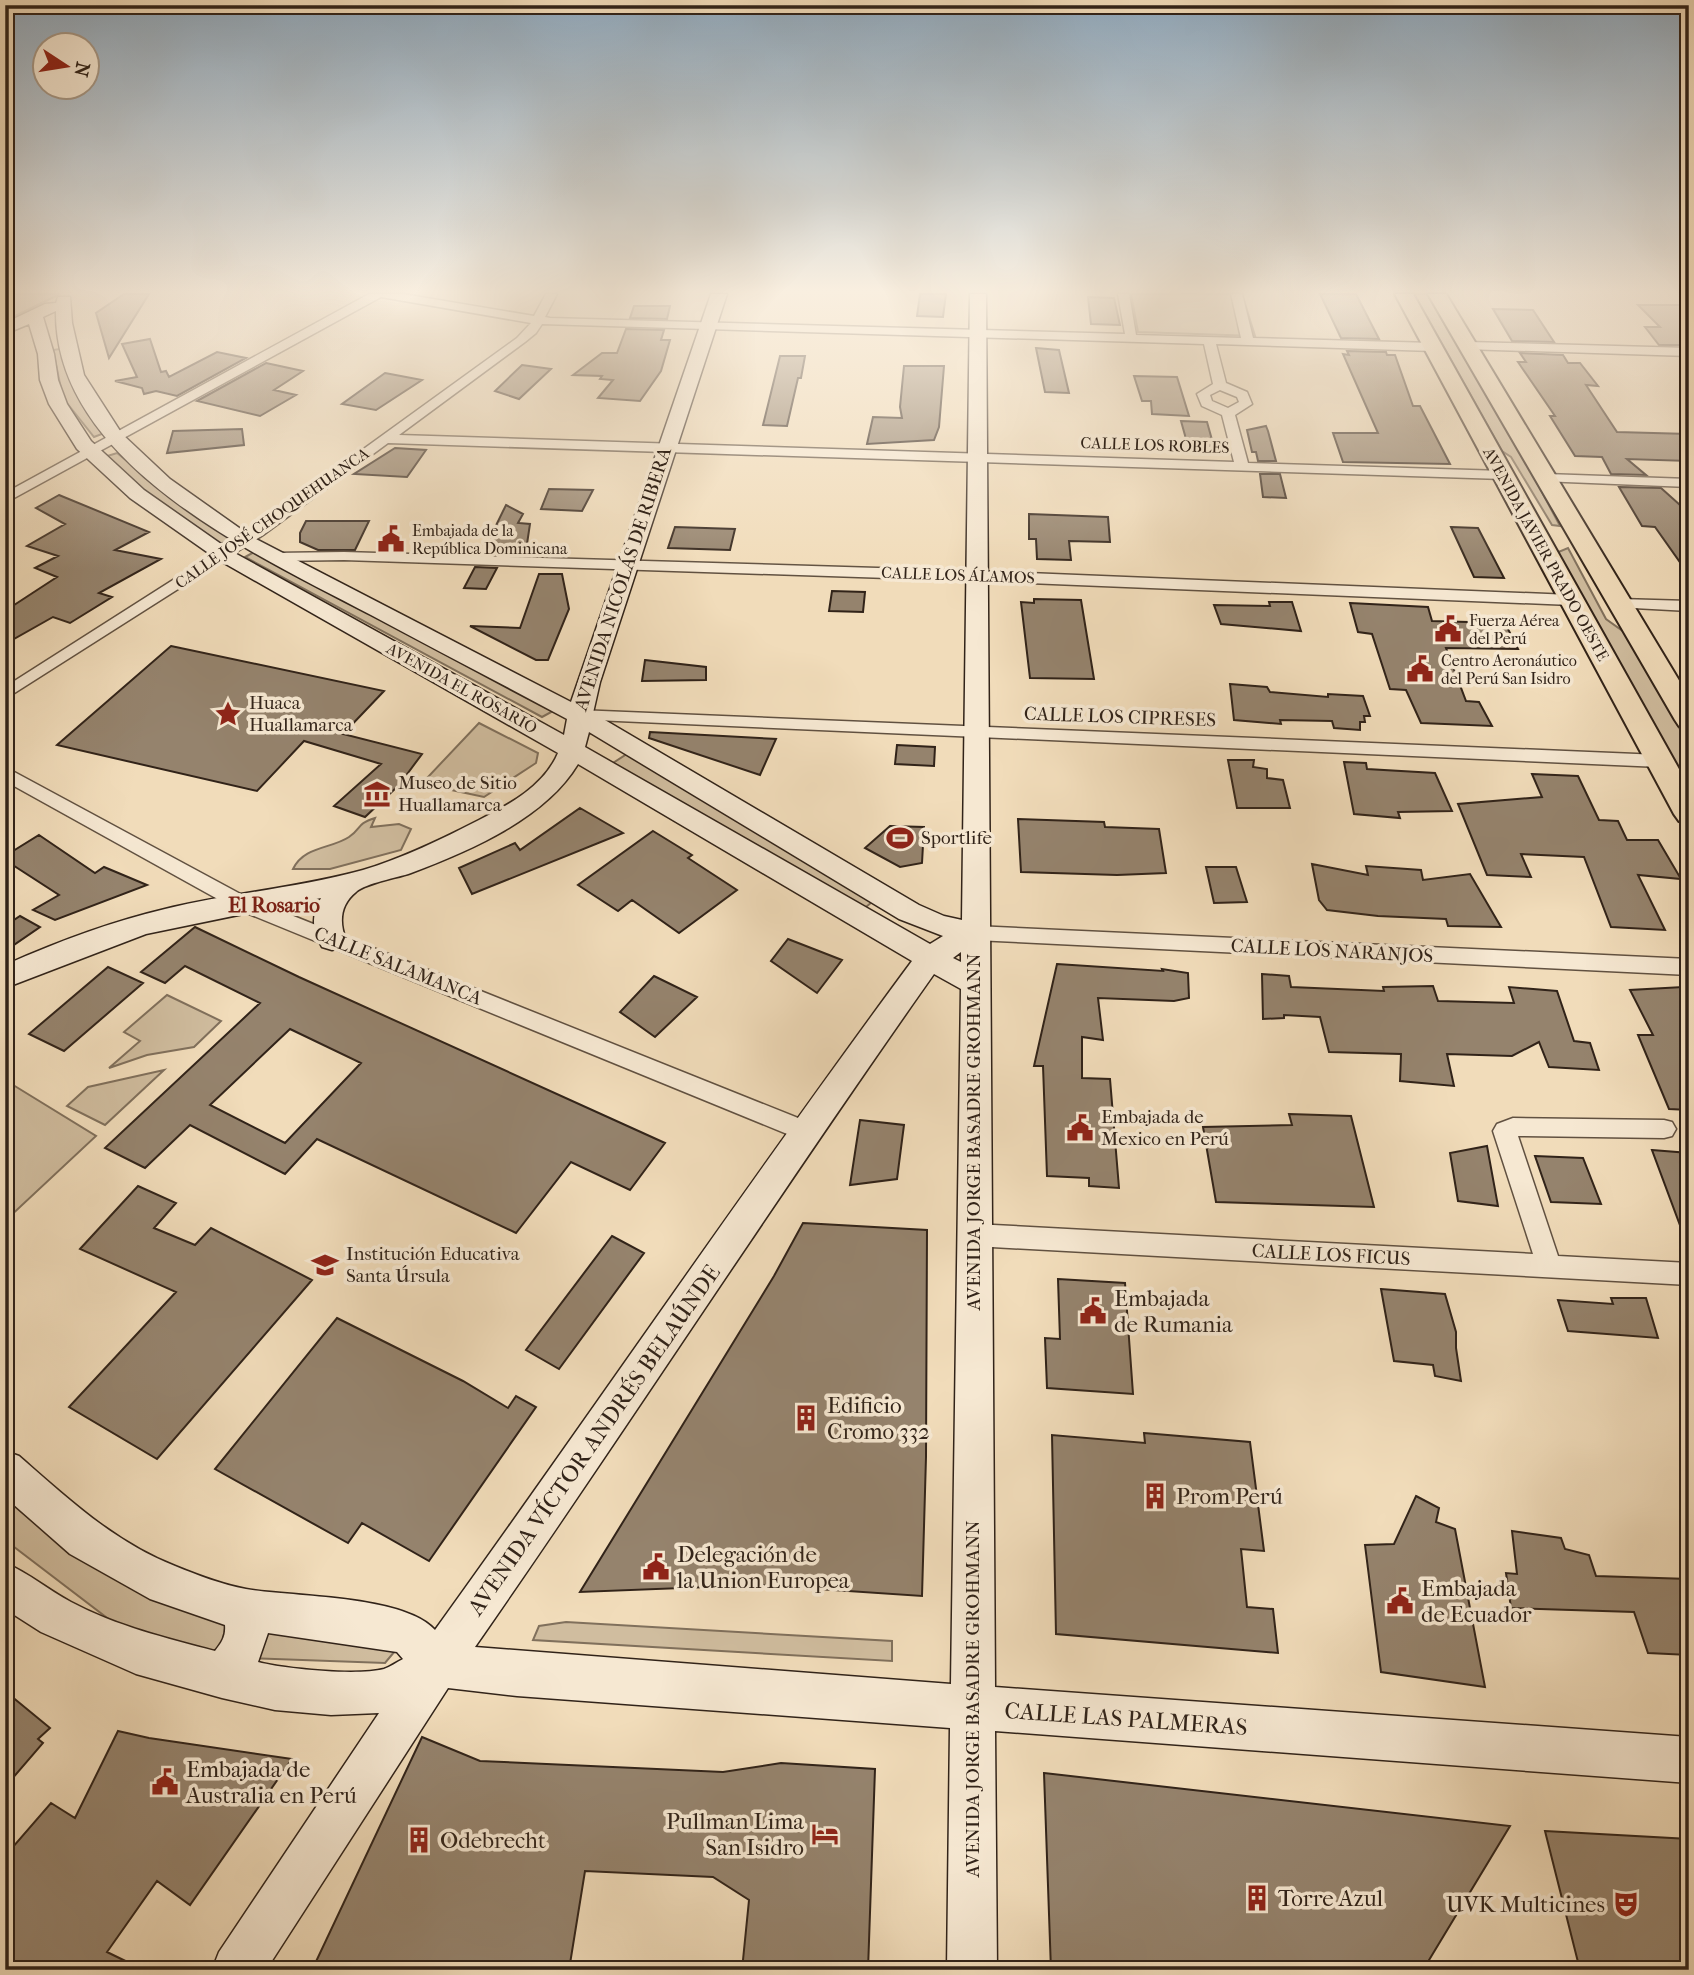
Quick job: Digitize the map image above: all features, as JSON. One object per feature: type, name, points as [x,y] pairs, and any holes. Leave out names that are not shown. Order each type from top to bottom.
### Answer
[{"type":"main road","name":"AVENIDA JAVIER PRADO OESTE","points":[[1454,386],[1689,814]]},
{"type":"main road","name":"AVENIDA JAVIER PRADO OESTE","points":[[1492,386],[1689,720]]},
{"type":"main road","points":[[1535,535],[1580,536]]},
{"type":"street","name":"AVENIDA EL ROSARIO","points":[[51,386],[58,404],[90,451],[137,494],[224,555],[572,750],[975,984]]},
{"type":"street","name":"AVENIDA EL ROSARIO","points":[[81,386],[115,438],[163,483],[245,541],[578,715],[909,912],[938,925],[975,933]]},
{"type":"street","points":[[5,499],[211,386]]},
{"type":"street","name":"CALLE JOSÉ CHOQUEHUANCA","points":[[5,694],[245,541],[458,386]]},
{"type":"street","name":"AVENIDA NICOLÁS DE RIBERA","points":[[5,977],[62,952],[131,928],[239,902],[348,883],[436,853],[521,808],[549,787],[566,765],[572,750],[578,715],[687,386]]},
{"type":"street","name":"AVENIDA JORGE BASADRE GROHMANN","points":[[972,1970],[978,386]]},
{"type":"street","points":[[1216,386],[1207,389],[1202,398],[1212,408],[1228,413],[1241,409],[1246,400],[1237,390],[1224,386]]},
{"type":"street","points":[[1228,413],[1242,466]]},
{"type":"street","name":"CALLE LOS ROBLES","points":[[386,439],[1503,475]]},
{"type":"street","points":[[1546,478],[1689,483]]},
{"type":"street","name":"CALLE LOS ÁLAMOS","points":[[305,573],[344,556]]},
{"type":"street","name":"CALLE LOS ÁLAMOS","points":[[276,557],[344,556],[626,564],[1572,600]]},
{"type":"street","points":[[1620,604],[1689,606]]},
{"type":"street","name":"CALLE LOS CIPRESES","points":[[578,715],[1660,761]]},
{"type":"street","name":"CALLE SALAMANCA","points":[[5,773],[239,902],[805,1131]]},
{"type":"street","points":[[332,940],[326,922],[328,912],[348,883]]},
{"type":"street","name":"AVENIDA VÍCTOR ANDRÉS BELAÚNDE","points":[[237,1970],[438,1665],[597,1438],[805,1131],[929,959],[975,933]]},
{"type":"street","name":"CALLE LOS NARANJOS","points":[[975,933],[1689,967]]},
{"type":"street","points":[[1549,1266],[1505,1131],[1513,1127],[1664,1129]]},
{"type":"street","name":"CALLE LOS FICUS","points":[[974,1235],[1689,1274]]},
{"type":"street","points":[[5,1470],[85,1540],[165,1584],[245,1610],[299,1615],[411,1635],[438,1665],[386,1691],[331,1693],[275,1688],[136,1652],[56,1617],[5,1584]]},
{"type":"street","points":[[222,1676],[236,1660],[245,1643],[249,1625],[245,1610]]},
{"type":"street","name":"CALLE LAS PALMERAS","points":[[438,1665],[517,1674],[1689,1760]]},
{"type":"shaded area","points":[[61,386],[85,386],[107,432],[94,437],[63,398]]},
{"type":"shaded area","points":[[1466,386],[1482,386],[1560,526],[1552,525],[1511,457],[1502,451]]},
{"type":"shaded area","points":[[117,453],[163,489],[234,537],[219,545],[145,493],[104,457]]},
{"type":"shaded area","points":[[1568,548],[1606,619],[1624,632],[1689,745],[1689,791],[1556,553]]},
{"type":"shaded area","points":[[256,551],[555,710],[542,717],[245,557]]},
{"type":"shaded area","points":[[479,723],[538,753],[536,763],[484,797],[442,788],[427,778]]},
{"type":"shaded area","points":[[630,752],[877,898],[861,911],[613,763]]},
{"type":"shaded area","points":[[375,818],[371,827],[399,824],[411,829],[401,850],[330,869],[293,869],[304,856],[342,841],[362,824]]},
{"type":"shaded area","points":[[167,995],[221,1021],[194,1047],[147,1055],[109,1068],[140,1041],[124,1032]]},
{"type":"shaded area","points":[[164,1070],[105,1125],[67,1106],[88,1087]]},
{"type":"shaded area","points":[[5,1080],[96,1136],[5,1221]]},
{"type":"shaded area","points":[[5,1489],[229,1618],[229,1639],[214,1656],[123,1630],[5,1540]]},
{"type":"shaded area","points":[[263,1620],[395,1651],[385,1663],[249,1658]]},
{"type":"shaded area","points":[[566,1622],[892,1641],[892,1661],[533,1640],[539,1626]]},
{"type":"building","points":[[135,386],[195,386],[177,396],[156,391],[144,394],[142,388]]},
{"type":"building","points":[[224,386],[280,386],[274,390],[296,395],[260,416],[197,401]]},
{"type":"building","points":[[367,386],[413,386],[376,410],[342,404]]},
{"type":"building","points":[[500,386],[533,386],[519,399],[495,391]]},
{"type":"building","points":[[608,386],[650,386],[640,401],[598,398]]},
{"type":"building","points":[[773,386],[796,386],[787,426],[763,425]]},
{"type":"building","points":[[902,386],[942,386],[939,427],[934,440],[867,444],[873,417],[902,418]]},
{"type":"building","points":[[1044,386],[1067,386],[1069,393],[1045,392]]},
{"type":"building","points":[[1137,386],[1180,386],[1189,416],[1152,414],[1151,401],[1142,401]]},
{"type":"building","points":[[1357,386],[1406,386],[1413,406],[1420,406],[1450,464],[1343,462],[1333,433],[1378,433]]},
{"type":"building","points":[[1535,386],[1587,386],[1617,432],[1689,434],[1689,461],[1627,459],[1646,475],[1611,474],[1602,457],[1575,456],[1550,416],[1555,416]]},
{"type":"building","points":[[1181,421],[1207,422],[1214,447],[1188,446]]},
{"type":"building","points":[[1266,426],[1276,461],[1258,461],[1256,452],[1252,452],[1247,430]]},
{"type":"building","points":[[242,429],[244,445],[167,453],[173,431]]},
{"type":"building","points":[[395,448],[426,450],[407,477],[354,474]]},
{"type":"building","points":[[1260,474],[1280,474],[1286,498],[1263,497]]},
{"type":"building","points":[[1619,487],[1661,488],[1680,505],[1689,505],[1689,575],[1655,527],[1642,526]]},
{"type":"building","points":[[549,489],[593,490],[582,511],[541,509]]},
{"type":"building","points":[[59,495],[149,532],[115,550],[161,559],[99,593],[112,597],[70,623],[53,617],[5,644],[5,611],[57,577],[35,568],[58,556],[27,546],[65,524],[36,508]]},
{"type":"building","points":[[506,505],[523,514],[518,523],[530,524],[527,544],[508,544],[503,554],[482,554]]},
{"type":"building","points":[[1029,514],[1108,517],[1110,542],[1069,541],[1071,560],[1037,559],[1036,539],[1029,539]]},
{"type":"building","points":[[306,521],[369,521],[355,550],[318,550],[300,542],[300,533]]},
{"type":"building","points":[[675,527],[735,529],[730,550],[668,548]]},
{"type":"building","points":[[1451,527],[1478,528],[1504,578],[1474,577]]},
{"type":"building","points":[[475,567],[497,568],[486,589],[464,588]]},
{"type":"building","points":[[539,574],[562,574],[569,609],[548,660],[536,660],[470,626],[520,628]]},
{"type":"building","points":[[832,591],[865,592],[863,612],[829,611]]},
{"type":"building","points":[[1034,599],[1081,600],[1094,679],[1030,678],[1021,602],[1034,603]]},
{"type":"building","points":[[1269,602],[1292,602],[1301,631],[1221,624],[1214,605],[1270,606]]},
{"type":"building","points":[[1350,603],[1428,607],[1432,621],[1505,623],[1518,649],[1446,648],[1466,701],[1479,702],[1492,726],[1421,723],[1406,690],[1390,689],[1372,634],[1358,632]]},
{"type":"building","points":[[171,646],[384,691],[343,734],[422,754],[399,785],[365,817],[334,806],[381,764],[304,741],[257,791],[57,745]]},
{"type":"building","points":[[645,660],[706,667],[706,680],[642,681]]},
{"type":"building","points":[[1230,684],[1267,687],[1270,692],[1328,697],[1328,694],[1363,696],[1370,716],[1364,716],[1365,722],[1360,722],[1360,730],[1334,728],[1332,721],[1280,720],[1281,724],[1234,720]]},
{"type":"building","points":[[650,732],[776,739],[760,775],[649,738]]},
{"type":"building","points":[[897,745],[935,747],[934,766],[895,764]]},
{"type":"building","points":[[1228,760],[1254,760],[1253,767],[1267,769],[1267,778],[1283,780],[1290,808],[1237,808]]},
{"type":"building","points":[[1344,762],[1366,763],[1367,769],[1435,773],[1452,811],[1398,812],[1400,818],[1354,814]]},
{"type":"building","points":[[1532,774],[1578,776],[1599,820],[1618,821],[1627,840],[1658,840],[1681,879],[1638,875],[1665,930],[1611,927],[1584,857],[1521,854],[1531,877],[1487,875],[1458,804],[1542,797]]},
{"type":"building","points":[[580,808],[623,833],[472,894],[459,868],[515,843],[520,850]]},
{"type":"building","points":[[1018,819],[1104,822],[1105,827],[1159,829],[1166,873],[1117,875],[1021,872]]},
{"type":"building","name":"Sportlife","points":[[890,826],[924,827],[922,863],[900,867],[865,848]]},
{"type":"building","points":[[653,831],[692,855],[688,858],[737,890],[679,933],[632,900],[618,911],[578,885]]},
{"type":"building","points":[[39,835],[95,873],[104,867],[147,885],[55,920],[33,910],[59,895],[5,860],[5,856]]},
{"type":"building","points":[[1312,864],[1368,875],[1366,866],[1421,870],[1423,880],[1470,874],[1501,927],[1448,926],[1446,919],[1378,916],[1327,910],[1319,900]]},
{"type":"building","points":[[1206,867],[1236,867],[1247,902],[1214,903]]},
{"type":"building","points":[[20,916],[40,927],[5,951],[5,926]]},
{"type":"building","points":[[195,927],[665,1143],[630,1190],[571,1162],[516,1233],[317,1139],[285,1174],[190,1125],[145,1168],[105,1148],[260,1003],[185,966],[165,983],[141,972]],"holes":[[[290,1029],[361,1063],[285,1143],[210,1105]]]},
{"type":"building","points":[[788,939],[842,960],[817,993],[771,961]]},
{"type":"building","points":[[1057,964],[1163,971],[1162,969],[1188,973],[1189,998],[1174,1001],[1098,998],[1103,1040],[1082,1037],[1082,1078],[1110,1079],[1119,1188],[1089,1186],[1089,1178],[1047,1176],[1043,1066],[1034,1066]]},
{"type":"building","points":[[108,967],[143,983],[64,1051],[29,1034]]},
{"type":"building","points":[[1262,974],[1289,976],[1291,987],[1384,991],[1383,987],[1433,986],[1438,1001],[1514,1003],[1509,987],[1557,991],[1574,1041],[1590,1043],[1599,1070],[1549,1067],[1539,1042],[1512,1056],[1447,1054],[1454,1086],[1400,1081],[1401,1054],[1329,1052],[1320,1017],[1284,1015],[1284,1018],[1263,1019]]},
{"type":"building","points":[[654,976],[697,997],[655,1037],[620,1012]]},
{"type":"building","points":[[1683,987],[1689,1002],[1689,1110],[1669,1109],[1638,1035],[1653,1035],[1630,990]]},
{"type":"building","points":[[1289,1114],[1351,1116],[1374,1207],[1216,1202],[1203,1127],[1292,1125]]},
{"type":"building","points":[[860,1120],[904,1125],[897,1179],[850,1185]]},
{"type":"building","points":[[1487,1146],[1498,1206],[1458,1201],[1450,1153]]},
{"type":"building","points":[[1652,1150],[1689,1153],[1687,1244]]},
{"type":"building","points":[[1535,1156],[1583,1158],[1601,1204],[1551,1202]]},
{"type":"building","points":[[138,1186],[176,1203],[154,1228],[195,1245],[211,1228],[312,1280],[157,1459],[69,1407],[176,1292],[80,1249]]},
{"type":"building","points":[[803,1223],[927,1230],[926,1457],[922,1596],[760,1585],[580,1592],[774,1276]]},
{"type":"building","points":[[612,1236],[644,1253],[559,1369],[526,1350]]},
{"type":"building","name":"Embajada de Rumania","points":[[1058,1279],[1125,1283],[1133,1394],[1047,1388],[1045,1338],[1060,1339]]},
{"type":"building","points":[[1381,1289],[1445,1294],[1456,1332],[1461,1381],[1435,1376],[1433,1365],[1394,1361]]},
{"type":"building","points":[[1611,1298],[1646,1298],[1658,1338],[1568,1331],[1558,1300],[1613,1304]]},
{"type":"building","points":[[337,1318],[463,1381],[508,1408],[516,1396],[536,1407],[429,1561],[362,1523],[348,1543],[215,1469]]},
{"type":"building","name":"Prom Perú","points":[[1144,1433],[1250,1442],[1264,1551],[1241,1549],[1247,1607],[1273,1609],[1278,1653],[1056,1634],[1052,1435],[1145,1443]]},
{"type":"building","points":[[1416,1496],[1439,1508],[1436,1522],[1455,1529],[1485,1687],[1381,1672],[1365,1545],[1394,1544]]},
{"type":"building","points":[[1512,1531],[1561,1538],[1565,1549],[1589,1555],[1596,1576],[1689,1579],[1689,1655],[1648,1653],[1634,1612],[1511,1608],[1506,1573],[1517,1574]]},
{"type":"building","points":[[5,1691],[50,1728],[38,1739],[43,1743],[5,1787]]},
{"type":"building","points":[[118,1731],[292,1759],[190,1905],[157,1881],[107,1952],[144,1970],[5,1970],[5,1856],[51,1803],[75,1818]]},
{"type":"building","points":[[422,1737],[480,1761],[723,1772],[781,1763],[875,1769],[868,1970],[742,1970],[749,1900],[713,1877],[585,1871],[569,1970],[312,1970]]},
{"type":"building","name":"Torre Azul","points":[[1044,1773],[1510,1826],[1423,1970],[1051,1970]]},
{"type":"building","name":"UVK Multicines","points":[[1545,1831],[1689,1839],[1689,1970],[1580,1970]]},
{"type":"place","name":"Embajada de la República Dominicana","points":[[391,539]]},
{"type":"place","name":"Fuerza Aérea del Perú","points":[[1448,629]]},
{"type":"place","name":"Centro Aeronáutico del Perú San Isidro","points":[[1420,669]]},
{"type":"place","name":"Huaca Huallamarca","points":[[228,714]]},
{"type":"place","name":"Museo de Sitio Huallamarca","points":[[377,794]]},
{"type":"place","name":"Sportlife","points":[[900,838]]},
{"type":"place","name":"Embajada de Mexico en Perú","points":[[1080,1128]]},
{"type":"place","name":"Institución Educativa Santa Úrsula","points":[[325,1265]]},
{"type":"place","name":"Embajada de Rumania","points":[[1093,1311]]},
{"type":"place","name":"Edificio Cromo 332","points":[[806,1418]]},
{"type":"place","name":"Prom Perú","points":[[1155,1496]]},
{"type":"place","name":"Delegación de la Union Europea","points":[[656,1567]]},
{"type":"place","name":"Embajada de Ecuador","points":[[1400,1601]]},
{"type":"place","name":"Embajada de Australia en Perú","points":[[165,1782]]},
{"type":"place","name":"Pullman Lima San Isidro","points":[[825,1834]]},
{"type":"place","name":"Odebrecht","points":[[419,1840]]},
{"type":"place","name":"Torre Azul","points":[[1257,1898]]},
{"type":"place","name":"UVK Multicines","points":[[1626,1904]]},
{"type":"district","name":"El Rosario","points":[[274,905]]}]
